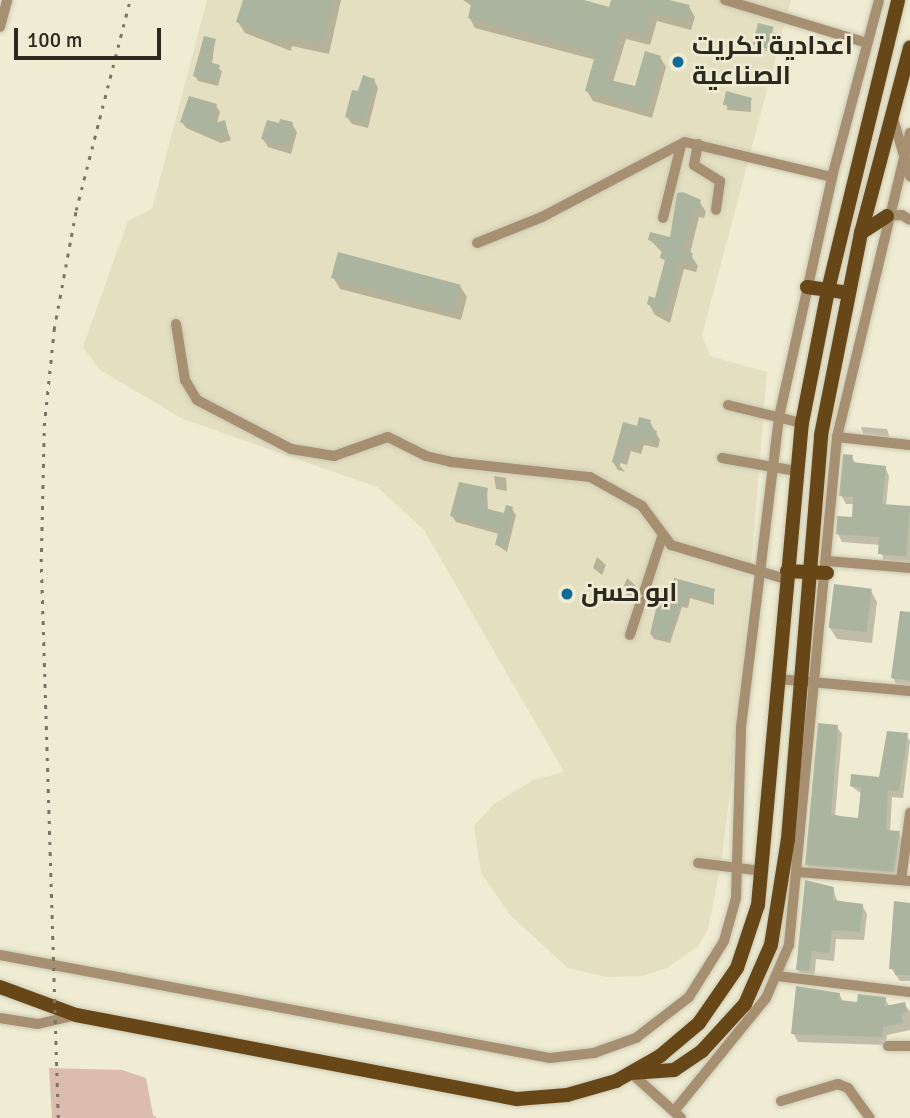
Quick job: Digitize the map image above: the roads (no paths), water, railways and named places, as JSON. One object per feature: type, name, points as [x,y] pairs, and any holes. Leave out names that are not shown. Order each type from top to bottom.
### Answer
[{"type":"main road","points":[[0,987],[76,1015],[499,1097],[567,1095],[631,1073],[687,1035],[729,983],[750,937],[762,871],[802,423],[828,290],[874,87],[898,0]]},
{"type":"main road","points":[[631,1073],[653,1074],[683,1066],[729,1025],[745,1004],[771,945],[794,840],[808,681],[810,573],[821,435],[861,233],[910,47]]},
{"type":"main road","points":[[874,87],[897,94]]},
{"type":"main road","points":[[861,233],[887,216]]},
{"type":"main road","points":[[807,287],[849,293]]},
{"type":"main road","points":[[787,575],[810,573],[827,567]]},
{"type":"main road","points":[[764,837],[794,840]]},
{"type":"street","points":[[0,27],[7,0]]},
{"type":"street","points":[[725,0],[867,43]]},
{"type":"street","points":[[0,955],[528,1056],[572,1057],[636,1038],[689,998],[724,941],[738,869],[741,727],[762,574],[779,417],[832,177],[879,0]]},
{"type":"street","points":[[892,113],[910,176]]},
{"type":"street","points":[[808,681],[827,567],[837,437],[887,216],[910,133]]},
{"type":"street","points":[[477,243],[542,217],[681,145],[698,144],[832,177]]},
{"type":"street","points":[[698,144],[694,165],[720,181],[716,210]]},
{"type":"street","points":[[663,218],[681,145]]},
{"type":"street","points":[[887,216],[902,215],[910,220]]},
{"type":"street","points":[[176,324],[185,380],[197,400],[291,449],[334,456],[388,436],[426,456],[451,462],[590,477],[642,506],[671,545],[762,574],[787,575]]},
{"type":"street","points":[[728,405],[802,423]]},
{"type":"street","points":[[837,437],[910,445]]},
{"type":"street","points":[[722,458],[796,471]]},
{"type":"street","points":[[630,635],[663,534]]},
{"type":"street","points":[[827,567],[910,568]]},
{"type":"street","points":[[778,679],[910,691]]},
{"type":"street","points":[[798,872],[905,881],[910,813]]},
{"type":"street","points":[[631,1073],[678,1114],[752,1018],[777,976],[794,925],[798,872],[794,840]]},
{"type":"street","points":[[698,863],[762,871]]},
{"type":"street","points":[[777,976],[910,992]]},
{"type":"street","points":[[0,1018],[38,1024],[76,1015]]},
{"type":"street","points":[[888,1046],[910,1046]]},
{"type":"street","points":[[781,1101],[838,1084],[848,1088],[870,1118]]},
{"type":"railway","points":[[58,1118],[41,562],[44,426],[54,329],[76,210],[130,0]]},
{"type":"place","name":"اعدادية تكريت الصناعية","points":[[678,62]]},
{"type":"place","name":"ابو حسن","points":[[567,594]]}]
